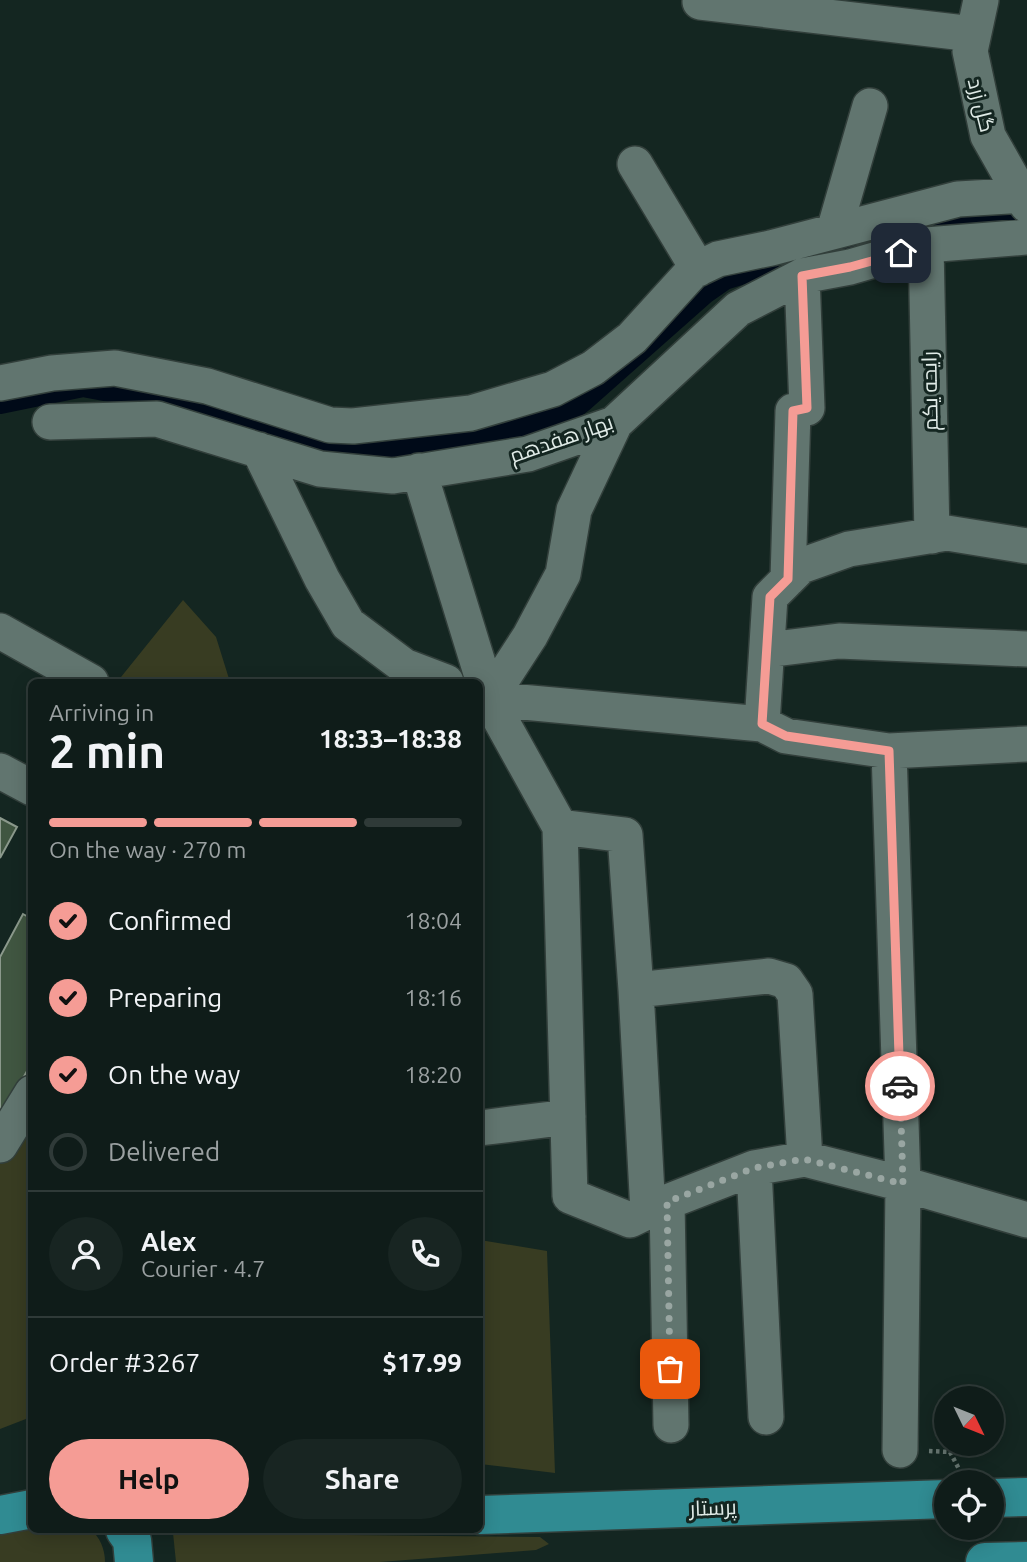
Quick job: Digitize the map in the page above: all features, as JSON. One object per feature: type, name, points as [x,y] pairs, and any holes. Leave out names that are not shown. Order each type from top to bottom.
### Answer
[{"type":"main road","name":"پرستار","points":[[483,1514],[934,1487]]},
{"type":"main road","points":[[1004,1498],[1027,1497]]},
{"type":"main road","points":[[0,1515],[28,1510]]},
{"type":"main road","points":[[127,1533],[132,1540],[134,1562]]},
{"type":"main road","points":[[985,1562],[1027,1561]]},
{"type":"street","name":"گل زرد","points":[[981,0],[970,51],[988,136],[1025,199]]},
{"type":"street","points":[[700,2],[974,34]]},
{"type":"street","points":[[834,231],[870,106]]},
{"type":"street","points":[[635,164],[698,270]]},
{"type":"street","points":[[0,383],[52,373],[115,368],[207,386],[330,425],[353,426],[471,413],[553,389],[593,368],[632,338],[698,270],[718,259],[771,248],[957,199],[1025,199]]},
{"type":"street","name":"بهار هفدهم","points":[[50,422],[157,419],[320,469],[393,475],[528,454],[615,423],[738,309],[802,276],[850,267],[926,245],[1027,237]]},
{"type":"street","name":"رایحه یکم","points":[[926,245],[932,536]]},
{"type":"street","points":[[788,579],[793,411],[807,408],[802,276]]},
{"type":"street","points":[[483,699],[530,636],[563,574],[574,510],[615,423]]},
{"type":"street","points":[[259,450],[322,579],[348,624],[404,666],[438,679]]},
{"type":"street","points":[[419,471],[477,679]]},
{"type":"street","points":[[762,724],[770,597],[801,566],[849,549],[947,533],[1027,547]]},
{"type":"street","points":[[0,631],[86,679]]},
{"type":"street","points":[[767,650],[839,641],[1027,649]]},
{"type":"street","points":[[483,699],[762,724],[786,736],[889,751],[1027,744]]},
{"type":"street","points":[[483,699],[560,827],[570,1196],[630,1220],[754,1168],[804,1159],[1027,1220]]},
{"type":"street","points":[[889,751],[903,1184],[900,1450]]},
{"type":"street","points":[[0,771],[28,786]]},
{"type":"street","points":[[560,827],[625,835],[636,990],[657,1207],[671,1425]]},
{"type":"street","points":[[636,990],[769,976],[786,981],[794,994],[798,1020],[804,1159]]},
{"type":"street","points":[[0,1145],[28,1100]]},
{"type":"street","points":[[483,1128],[568,1116]]},
{"type":"street","points":[[754,1168],[766,1417]]},
{"type":"path","points":[[900,1450],[950,1452],[952,1470]]},
{"type":"green space","points":[[183,600],[216,637],[229,679],[119,679]]},
{"type":"green space","points":[[28,1120],[28,1418],[0,1429],[0,1144]]},
{"type":"green space","points":[[483,1240],[547,1251],[555,1473],[483,1464]]},
{"type":"green space","points":[[28,1525],[28,1533],[94,1533],[101,1544],[105,1562],[0,1562],[0,1530]]},
{"type":"green space","points":[[173,1533],[540,1537],[549,1544],[536,1550],[380,1562],[176,1562]]},
{"type":"building","points":[[0,818],[17,827],[0,858]]},
{"type":"building","points":[[23,914],[28,917],[28,1069],[0,1120],[0,957]]},
{"type":"waterway","points":[[828,250],[995,212],[1016,213]]},
{"type":"waterway","points":[[0,401],[83,384],[195,405],[313,446],[343,450],[512,434],[555,420],[704,291],[724,277],[766,264]]},
{"type":"way so far","points":[[670,1369],[667,1202],[754,1168],[804,1159],[903,1184],[900,1086]]},
{"type":"route","points":[[900,1086],[889,751],[786,736],[762,724],[770,597],[788,579],[793,411],[807,408],[802,276],[901,253]]}]
